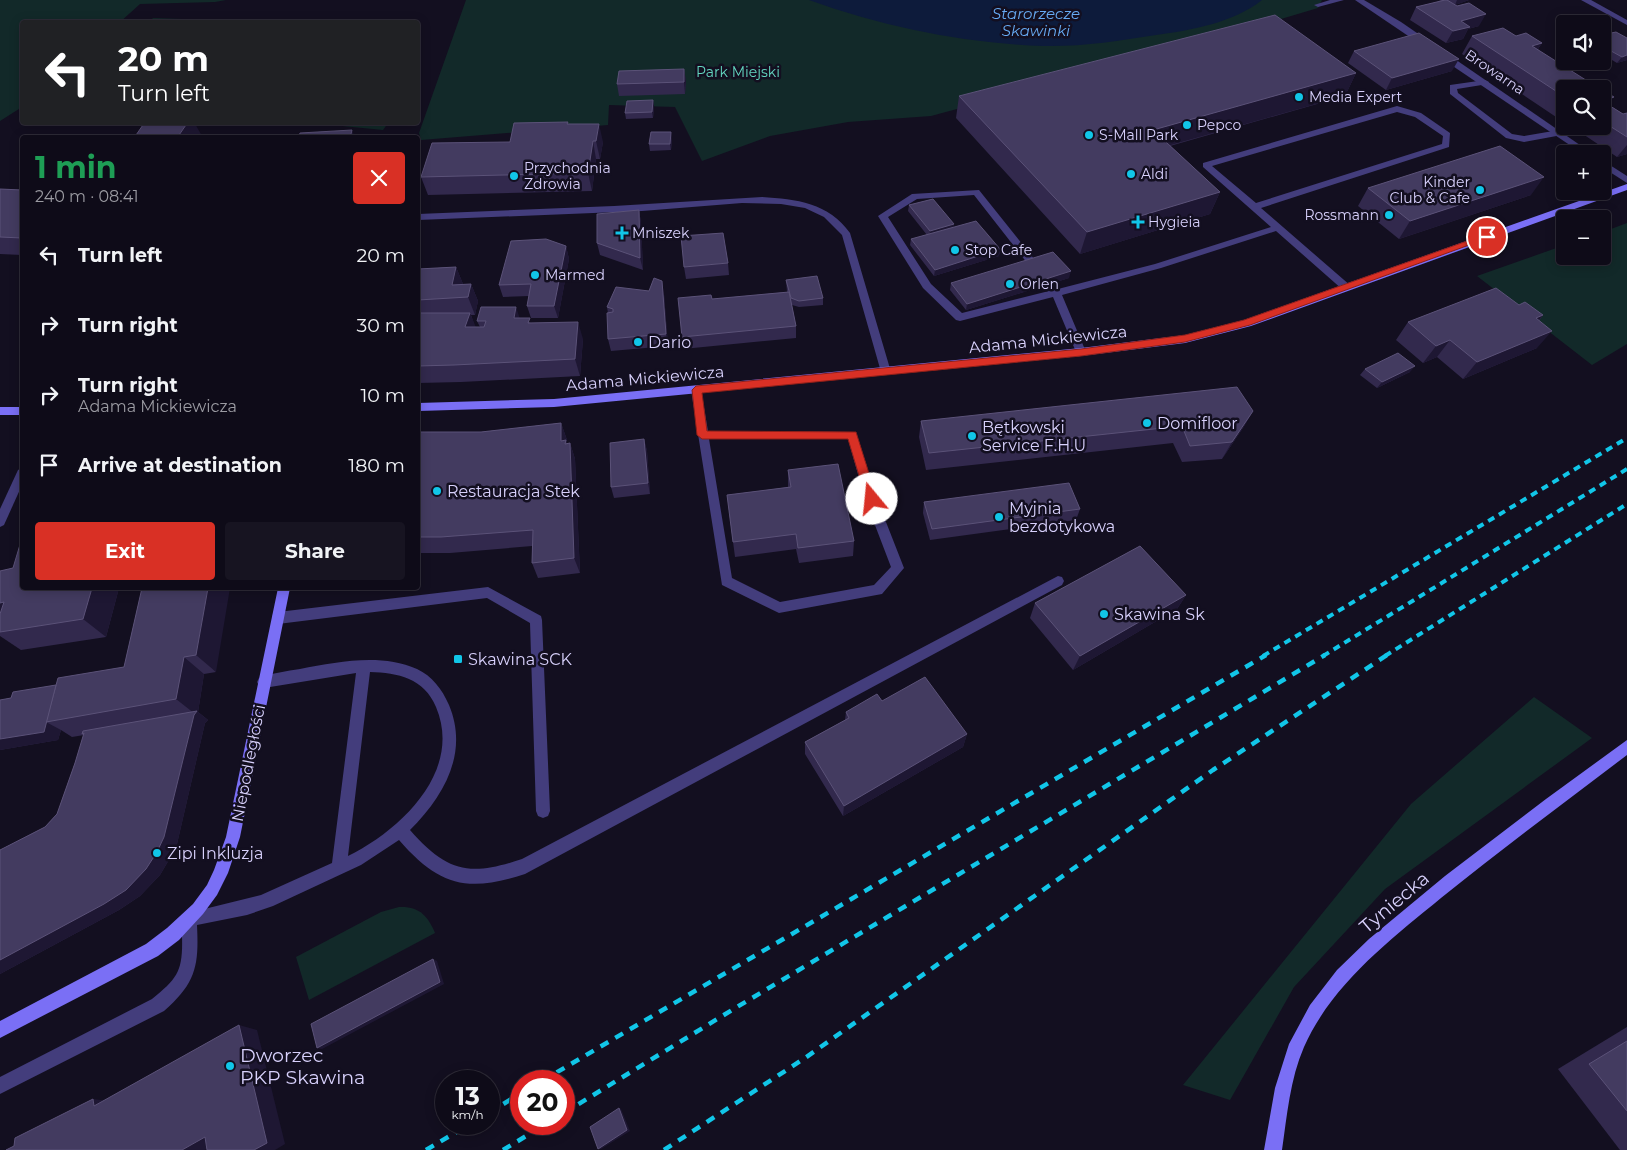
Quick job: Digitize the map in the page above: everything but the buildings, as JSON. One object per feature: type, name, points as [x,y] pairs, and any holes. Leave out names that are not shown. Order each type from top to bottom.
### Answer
[{"type":"main road","name":"Adama Mickiewicza","points":[[420,407],[554,403],[886,372],[1146,345],[1215,332],[1246,323],[1627,187]]},
{"type":"main road","points":[[0,412],[20,411]]},
{"type":"main road","name":"Niepodległości","points":[[0,1030],[152,950],[188,919],[212,890],[233,837],[284,590]]},
{"type":"main road","name":"Tyniecka","points":[[1273,1150],[1287,1073],[1303,1031],[1322,1001],[1348,968],[1476,859],[1627,747]]},
{"type":"street","points":[[1318,5],[1340,0]]},
{"type":"street","name":"Browarna","points":[[1359,0],[1398,24],[1556,131]]},
{"type":"street","points":[[1585,0],[1627,23]]},
{"type":"street","points":[[1485,82],[1453,87],[1454,94],[1509,136],[1524,139],[1556,134]]},
{"type":"street","points":[[1254,207],[1446,145],[1448,135],[1418,115],[1397,109],[1206,165],[1277,228],[1347,288]]},
{"type":"street","name":"Browarna","points":[[1562,135],[1576,145]]},
{"type":"street","points":[[1611,169],[1627,180]]},
{"type":"street","points":[[1081,352],[1056,293],[976,192],[915,196],[882,216],[927,286],[960,317],[1056,293],[1158,266],[1277,228]]},
{"type":"street","points":[[420,217],[641,208],[765,200],[802,204],[816,209],[839,224],[846,235],[886,372]]},
{"type":"street","points":[[696,390],[702,435],[726,581],[779,608],[878,590],[898,568],[872,499],[852,435],[702,435]]},
{"type":"street","points":[[0,522],[20,477]]},
{"type":"street","points":[[400,830],[433,864],[447,872],[488,876],[506,873],[525,866],[1058,581]]},
{"type":"street","points":[[278,618],[488,592],[536,620],[543,811]]},
{"type":"street","points":[[339,866],[364,666]]},
{"type":"street","points":[[0,1086],[158,1005],[176,990],[185,978],[189,965],[188,919],[256,904],[384,843],[400,830],[426,802],[436,788],[450,746],[450,730],[447,715],[437,694],[429,683],[414,674],[383,666],[364,666],[264,682]]},
{"type":"green space","points":[[0,0],[226,0],[140,4],[122,20],[20,20],[20,108],[0,121]]},
{"type":"green space","name":"Park Miejski","points":[[466,0],[1322,0],[1318,8],[1201,43],[931,116],[848,122],[770,136],[702,161],[675,107],[609,105],[608,125],[421,140],[419,133]]},
{"type":"green space","points":[[153,18],[210,20],[151,20]]},
{"type":"green space","points":[[332,125],[387,125],[383,130]]},
{"type":"green space","points":[[1627,223],[1627,344],[1592,365],[1477,276],[1556,248],[1556,265],[1611,265],[1611,229]]},
{"type":"green space","points":[[1534,697],[1592,738],[1385,889],[1294,987],[1230,1100],[1183,1085],[1411,804]]},
{"type":"green space","points":[[399,907],[412,908],[422,913],[435,933],[309,1000],[296,957],[381,912]]},
{"type":"water","name":"Starorzecze Skawinki","points":[[809,0],[1262,0],[1251,8],[1225,20],[1198,28],[1085,45],[1043,46],[983,41],[924,32],[837,10]]},
{"type":"railway","points":[[1263,656],[1627,438]]},
{"type":"railway","points":[[1323,656],[1627,469]]},
{"type":"railway","points":[[1385,656],[1627,504]]},
{"type":"railway","points":[[561,1070],[1266,655]]},
{"type":"railway","points":[[575,1106],[732,1010],[1325,655]]},
{"type":"railway","points":[[664,1150],[805,1058],[1213,770],[1387,655]]},
{"type":"railway","points":[[500,1106],[510,1100]]},
{"type":"railway","points":[[426,1150],[451,1135]]},
{"type":"railway","points":[[503,1150],[528,1135]]},
{"type":"place","name":"Media Expert","points":[[1299,97]]},
{"type":"place","name":"Pepco","points":[[1187,125]]},
{"type":"place","name":"S-Mall Park","points":[[1089,135]]},
{"type":"place","name":"Aldi","points":[[1131,174]]},
{"type":"place","name":"Przychodnia Zdrowia","points":[[514,176]]},
{"type":"place","name":"Kinder Club & Cafe","points":[[1480,190]]},
{"type":"place","name":"Rossmann","points":[[1389,215]]},
{"type":"place","name":"Hygieia","points":[[1138,222]]},
{"type":"place","name":"Mniszek","points":[[622,233]]},
{"type":"place","name":"Stop Cafe","points":[[955,250]]},
{"type":"place","name":"Marmed","points":[[535,275]]},
{"type":"place","name":"Orlen","points":[[1010,284]]},
{"type":"place","name":"Dario","points":[[638,342]]},
{"type":"place","name":"Domifloor","points":[[1147,423]]},
{"type":"place","name":"Bętkowski Service F.H.U","points":[[972,436]]},
{"type":"place","name":"Restauracja Stek","points":[[437,491]]},
{"type":"place","name":"Myjnia bezdotykowa","points":[[999,517]]},
{"type":"place","name":"Skawina Sk","points":[[1104,614]]},
{"type":"place","name":"Skawina SCK","points":[[458,659]]},
{"type":"place","name":"Zipi Inkluzja","points":[[157,853]]},
{"type":"place","name":"Dworzec PKP Skawina","points":[[230,1066]]},
{"type":"route","points":[[872,499],[852,435],[702,435],[696,390],[1081,352],[1185,339],[1246,323],[1487,237]]}]
